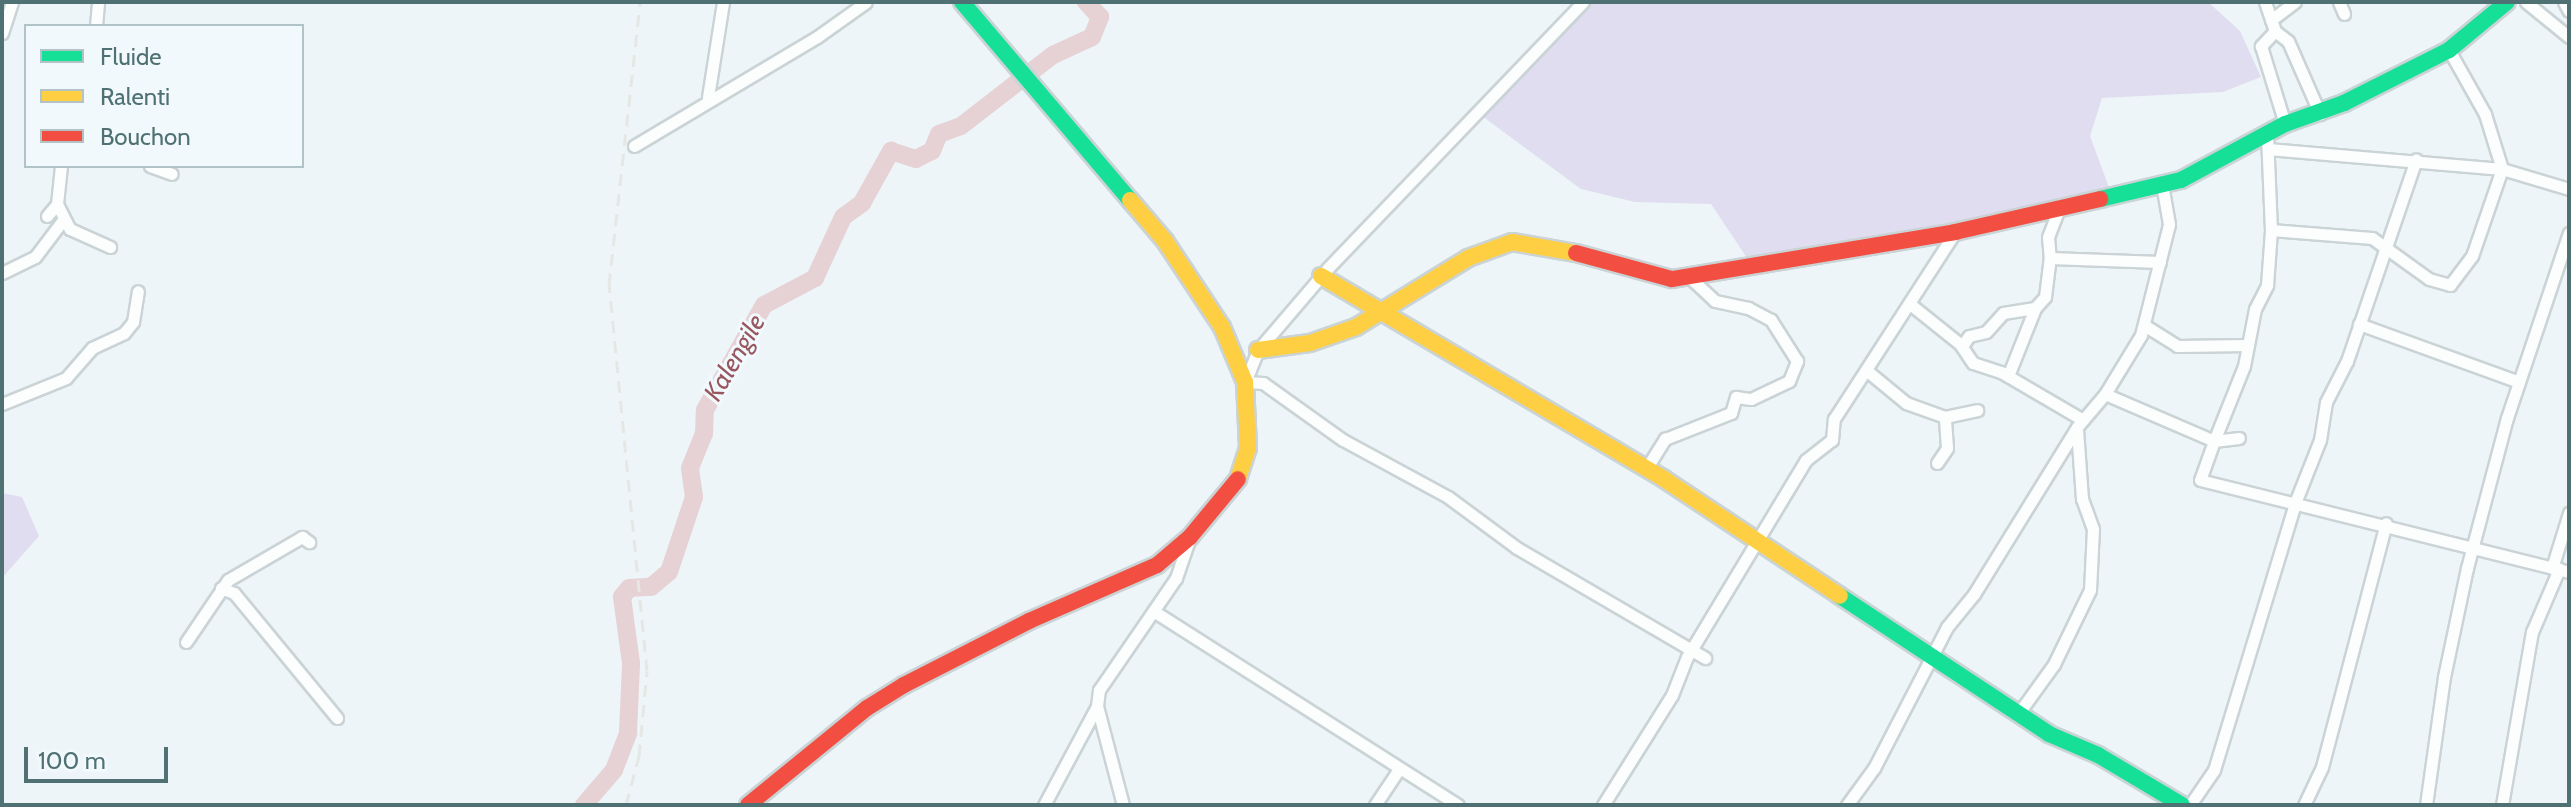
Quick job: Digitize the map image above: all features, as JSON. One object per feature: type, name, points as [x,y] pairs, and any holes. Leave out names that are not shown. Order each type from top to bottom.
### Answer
[{"type":"street","points":[[2,33],[12,2]]},
{"type":"street","points":[[96,24],[98,2]]},
{"type":"street","points":[[708,97],[723,2]]},
{"type":"street","points":[[634,146],[708,97],[817,37],[866,2]]},
{"type":"street","points":[[748,805],[883,698],[1029,621],[1157,565],[1190,537],[1237,483],[1248,448],[1245,382],[1222,327],[1165,241],[962,2]]},
{"type":"street","points":[[1245,382],[1258,350],[1321,276],[1583,2]]},
{"type":"street","points":[[2265,2],[2273,26],[2288,41],[2320,114]]},
{"type":"street","points":[[2285,124],[2261,46],[2273,26],[2295,2]]},
{"type":"street","points":[[2339,2],[2344,14]]},
{"type":"street","points":[[2526,2],[2569,37]]},
{"type":"street","points":[[2564,2],[2569,11]]},
{"type":"street","points":[[1258,350],[1310,343],[1384,312],[1468,258],[1512,242],[1579,253],[1672,279],[1955,232],[2058,211],[2181,180],[2268,142],[2285,124],[2320,114],[2449,50],[2504,3]]},
{"type":"street","points":[[2271,230],[2372,238],[2441,284],[2459,280],[2502,169],[2485,114],[2449,50]]},
{"type":"street","points":[[2268,142],[2502,169],[2569,189]]},
{"type":"street","points":[[2268,142],[2271,230],[2267,285],[2200,480],[2386,523],[2560,570]]},
{"type":"street","points":[[2190,805],[2214,770],[2295,503],[2320,440],[2326,402],[2359,324],[2416,159]]},
{"type":"street","points":[[61,168],[57,204],[63,220],[70,229],[110,247]]},
{"type":"street","points":[[156,168],[172,174]]},
{"type":"street","points":[[1847,805],[1874,768],[1913,684],[2080,423],[2105,394],[2144,325],[2169,224],[2162,185]]},
{"type":"street","points":[[47,216],[57,204]]},
{"type":"street","points":[[2008,376],[2035,308],[2045,297],[2050,258],[2048,237],[2058,211]]},
{"type":"street","points":[[2,273],[35,257],[63,220]]},
{"type":"street","points":[[1603,805],[1672,695],[1691,649],[1806,460],[1832,440],[1834,419],[1955,232]]},
{"type":"street","points":[[2426,805],[2452,629],[2519,382],[2569,233]]},
{"type":"street","points":[[2050,258],[2160,262]]},
{"type":"street","points":[[1321,276],[1758,539],[1848,604],[1933,655],[2018,714],[2182,805]]},
{"type":"street","points":[[1646,469],[1665,439],[1731,413],[1736,397],[1751,399],[1789,381],[1797,361],[1771,320],[1748,308],[1715,301],[1688,276]]},
{"type":"street","points":[[2,404],[66,378],[92,348],[124,333],[133,322],[138,291]]},
{"type":"street","points":[[1910,304],[1962,346],[1973,363],[2008,376],[2080,423]]},
{"type":"street","points":[[1962,346],[1969,336],[1986,332],[2003,313],[2035,308]]},
{"type":"street","points":[[2359,324],[2519,382]]},
{"type":"street","points":[[2144,325],[2177,346],[2248,345]]},
{"type":"street","points":[[1866,370],[1906,403],[1945,417],[1977,410]]},
{"type":"street","points":[[1245,382],[1263,383],[1343,440],[1448,497],[1517,548],[1705,658]]},
{"type":"street","points":[[2105,394],[2214,441],[2239,438]]},
{"type":"street","points":[[1937,463],[1947,448],[1945,417]]},
{"type":"street","points":[[2018,714],[2054,664],[2090,590],[2093,529],[2082,499],[2080,423]]},
{"type":"street","points":[[2502,805],[2532,632],[2560,570],[2569,513]]},
{"type":"street","points":[[2304,805],[2322,767],[2386,523]]},
{"type":"street","points":[[186,642],[221,588],[274,551],[302,537],[309,542]]},
{"type":"street","points":[[1044,805],[1097,706],[1099,690],[1176,578],[1190,537]]},
{"type":"street","points":[[221,588],[234,593],[337,718]]},
{"type":"street","points":[[1155,612],[1458,805]]},
{"type":"street","points":[[1097,706],[1123,805]]},
{"type":"street","points":[[1375,805],[1399,769]]},
{"type":"shaded area","points":[[1589,2],[2208,2],[2240,31],[2261,77],[2223,92],[2102,98],[2090,136],[2111,193],[1899,236],[1747,258],[1711,204],[1635,202],[1581,189],[1482,116]]},
{"type":"shaded area","points":[[2,493],[22,497],[39,536],[2,578]]},
{"type":"waterway","name":"Kalengile","points":[[584,805],[614,770],[628,733],[631,663],[622,597],[629,588],[651,587],[669,572],[694,497],[690,468],[704,434],[705,410],[764,305],[815,278],[843,217],[862,203],[891,151],[916,159],[932,151],[939,134],[961,126],[1053,55],[1092,37],[1100,17],[1086,2]]},
{"type":"railway","points":[[626,805],[639,756],[647,671],[609,285],[640,2]]},
{"type":"traffic: fast","points":[[962,2],[1130,200]]},
{"type":"traffic: fast","points":[[2100,199],[2181,180],[2285,124],[2344,103],[2449,50],[2507,2]]},
{"type":"traffic: fast","points":[[1840,596],[2049,734],[2098,755],[2182,805]]},
{"type":"traffic: slow","points":[[1130,200],[1165,241],[1222,327],[1245,382],[1248,448],[1238,479]]},
{"type":"traffic: slow","points":[[1258,350],[1310,343],[1356,327],[1468,258],[1512,242],[1576,253]]},
{"type":"traffic: slow","points":[[1321,276],[1664,479],[1840,596]]},
{"type":"traffic: jam","points":[[1576,253],[1672,279],[1955,232],[2100,199]]},
{"type":"traffic: jam","points":[[748,805],[867,708],[904,685],[1029,621],[1157,565],[1190,537],[1238,479]]}]
